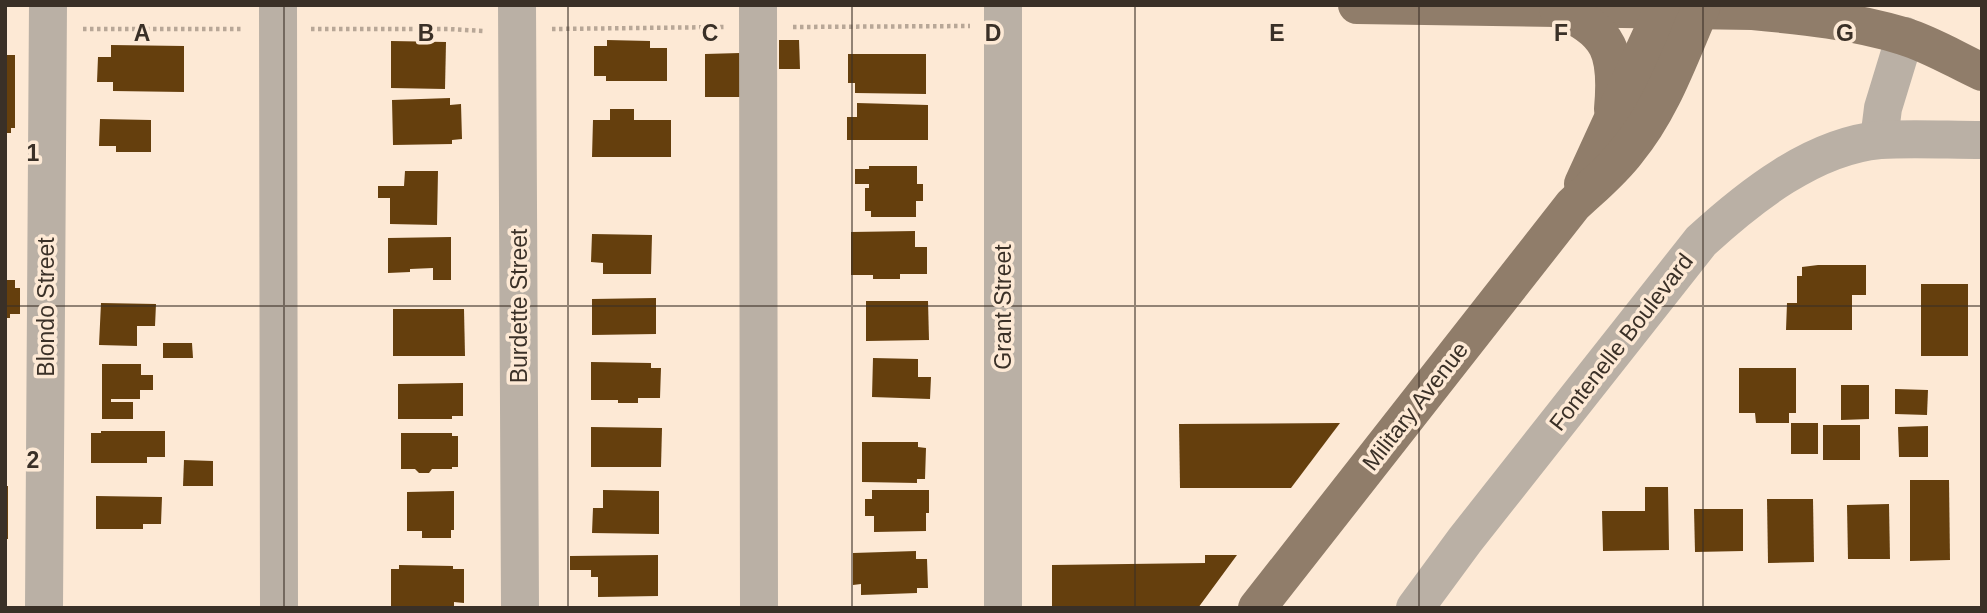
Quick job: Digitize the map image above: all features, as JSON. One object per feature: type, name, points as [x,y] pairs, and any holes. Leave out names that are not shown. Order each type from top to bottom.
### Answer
[{"type":"main road","points":[[1357,5],[1559,9],[1682,8],[1791,14],[1840,21],[1905,36],[1982,72]]},
{"type":"main road","points":[[1866,5],[1905,36]]},
{"type":"main road","name":"Military Avenue","points":[[1573,205],[1611,121],[1682,8]]},
{"type":"main road","name":"Military Avenue","points":[[1258,608],[1573,205],[1627,152],[1648,121],[1670,78],[1682,8]]},
{"type":"main road","points":[[1559,9],[1583,19],[1605,41],[1615,78],[1611,121]]},
{"type":"street","name":"Blondo Street","points":[[44,608],[48,5]]},
{"type":"street","points":[[278,5],[279,608]]},
{"type":"street","name":"Burdette Street","points":[[517,5],[520,608]]},
{"type":"street","points":[[758,5],[759,608]]},
{"type":"street","name":"Grant Street","points":[[1003,5],[1003,608]]},
{"type":"street","points":[[1879,140],[1883,108],[1905,36]]},
{"type":"street","name":"Fontenelle Boulevard","points":[[1415,608],[1701,241],[1741,205],[1788,173],[1836,150],[1879,140],[1982,140]]},
{"type":"building","points":[[607,40],[650,41],[650,48],[667,48],[667,81],[606,81],[606,76],[594,76],[594,46],[607,46]]},
{"type":"building","points":[[779,40],[799,40],[800,69],[779,69]]},
{"type":"building","points":[[391,41],[446,42],[445,89],[391,88]]},
{"type":"building","points":[[111,45],[184,46],[184,92],[113,91],[113,82],[97,82],[98,57],[111,57]]},
{"type":"building","points":[[740,53],[741,97],[705,97],[705,54]]},
{"type":"building","points":[[848,54],[926,54],[926,94],[855,93],[855,83],[848,83]]},
{"type":"building","points":[[5,55],[15,55],[15,128],[11,128],[11,133],[5,133]]},
{"type":"building","points":[[450,98],[450,105],[461,104],[462,139],[452,140],[452,144],[393,145],[392,100]]},
{"type":"building","points":[[857,103],[928,105],[928,140],[847,140],[847,117],[857,117]]},
{"type":"building","points":[[610,109],[634,109],[634,120],[671,120],[671,157],[592,157],[593,120],[610,120]]},
{"type":"building","points":[[100,119],[151,120],[151,152],[116,152],[116,146],[99,146]]},
{"type":"building","points":[[869,166],[917,166],[917,184],[923,184],[923,201],[916,201],[916,217],[871,217],[871,211],[865,211],[865,188],[869,188],[869,184],[855,184],[855,169],[869,169]]},
{"type":"building","points":[[405,171],[438,171],[437,225],[390,224],[390,198],[378,198],[378,186],[404,186]]},
{"type":"building","points":[[915,231],[915,247],[927,247],[927,274],[900,274],[900,279],[873,279],[873,275],[851,275],[851,232]]},
{"type":"building","points":[[592,234],[652,235],[651,274],[603,274],[603,263],[591,262]]},
{"type":"building","points":[[451,237],[451,280],[433,280],[433,268],[388,273],[388,238]]},
{"type":"building","points":[[1866,265],[1866,295],[1852,295],[1852,330],[1786,330],[1787,303],[1797,303],[1797,276],[1802,276],[1802,267]]},
{"type":"building","points":[[5,280],[15,280],[15,288],[20,288],[20,314],[10,314],[10,318],[5,318]]},
{"type":"building","points":[[1921,284],[1968,284],[1968,356],[1921,356]]},
{"type":"building","points":[[656,298],[656,334],[592,335],[592,299]]},
{"type":"building","points":[[866,301],[928,301],[929,340],[866,341]]},
{"type":"building","points":[[101,303],[156,304],[155,326],[137,326],[137,346],[99,345]]},
{"type":"building","points":[[393,309],[464,309],[465,356],[393,356]]},
{"type":"building","points":[[163,343],[192,343],[193,358],[163,358]]},
{"type":"building","points":[[873,358],[918,359],[918,377],[931,377],[930,399],[872,397]]},
{"type":"building","points":[[591,362],[651,363],[651,368],[661,368],[660,398],[638,398],[638,403],[591,400]]},
{"type":"building","points":[[102,364],[141,364],[141,375],[153,375],[153,390],[140,390],[140,399],[111,399],[111,402],[133,402],[133,419],[102,419]]},
{"type":"building","points":[[1739,368],[1796,368],[1796,413],[1789,413],[1789,423],[1756,423],[1755,413],[1739,413]]},
{"type":"building","points":[[463,383],[463,416],[452,416],[452,419],[398,419],[398,384]]},
{"type":"building","points":[[1841,385],[1869,385],[1869,419],[1841,420]]},
{"type":"building","points":[[1895,389],[1928,390],[1927,415],[1895,414]]},
{"type":"building","points":[[1340,423],[1291,488],[1180,488],[1179,424]]},
{"type":"building","points":[[1791,423],[1818,423],[1818,454],[1791,454]]},
{"type":"building","points":[[1823,425],[1860,425],[1860,460],[1823,460]]},
{"type":"building","points":[[1928,426],[1928,457],[1899,457],[1898,427]]},
{"type":"building","points":[[591,427],[662,428],[661,467],[591,467]]},
{"type":"building","points":[[165,431],[165,457],[147,457],[147,463],[91,463],[91,433]]},
{"type":"building","points":[[401,433],[452,433],[452,436],[458,436],[458,467],[432,469],[429,473],[401,469]]},
{"type":"building","points":[[862,442],[918,442],[918,447],[926,448],[925,479],[917,479],[917,483],[862,482]]},
{"type":"building","points":[[184,460],[213,461],[213,486],[183,486]]},
{"type":"building","points":[[1910,480],[1949,480],[1950,560],[1910,561]]},
{"type":"building","points":[[5,486],[8,486],[8,539],[5,539]]},
{"type":"building","points":[[1645,487],[1668,487],[1669,550],[1603,551],[1602,511],[1645,511]]},
{"type":"building","points":[[603,490],[659,491],[659,534],[592,533],[593,508],[603,508]]},
{"type":"building","points":[[872,490],[929,490],[926,531],[874,532],[874,516],[865,516],[865,499],[872,499]]},
{"type":"building","points":[[454,491],[454,530],[451,530],[451,538],[422,538],[422,531],[407,531],[407,492]]},
{"type":"building","points":[[96,496],[162,497],[161,524],[143,524],[143,529],[96,529]]},
{"type":"building","points":[[1767,499],[1813,499],[1814,562],[1768,563]]},
{"type":"building","points":[[1889,504],[1890,559],[1848,559],[1847,505]]},
{"type":"building","points":[[1694,509],[1743,509],[1743,551],[1695,552]]},
{"type":"building","points":[[916,551],[916,559],[927,559],[928,588],[917,588],[917,593],[861,595],[861,584],[853,585],[853,553]]},
{"type":"building","points":[[658,555],[658,596],[598,597],[598,577],[591,577],[591,570],[570,570],[570,556]]},
{"type":"building","points":[[1205,555],[1237,555],[1198,608],[1052,608],[1052,565],[1205,563]]},
{"type":"building","points":[[399,565],[453,566],[453,569],[464,569],[464,603],[454,602],[454,608],[391,607],[391,569],[399,569]]}]
